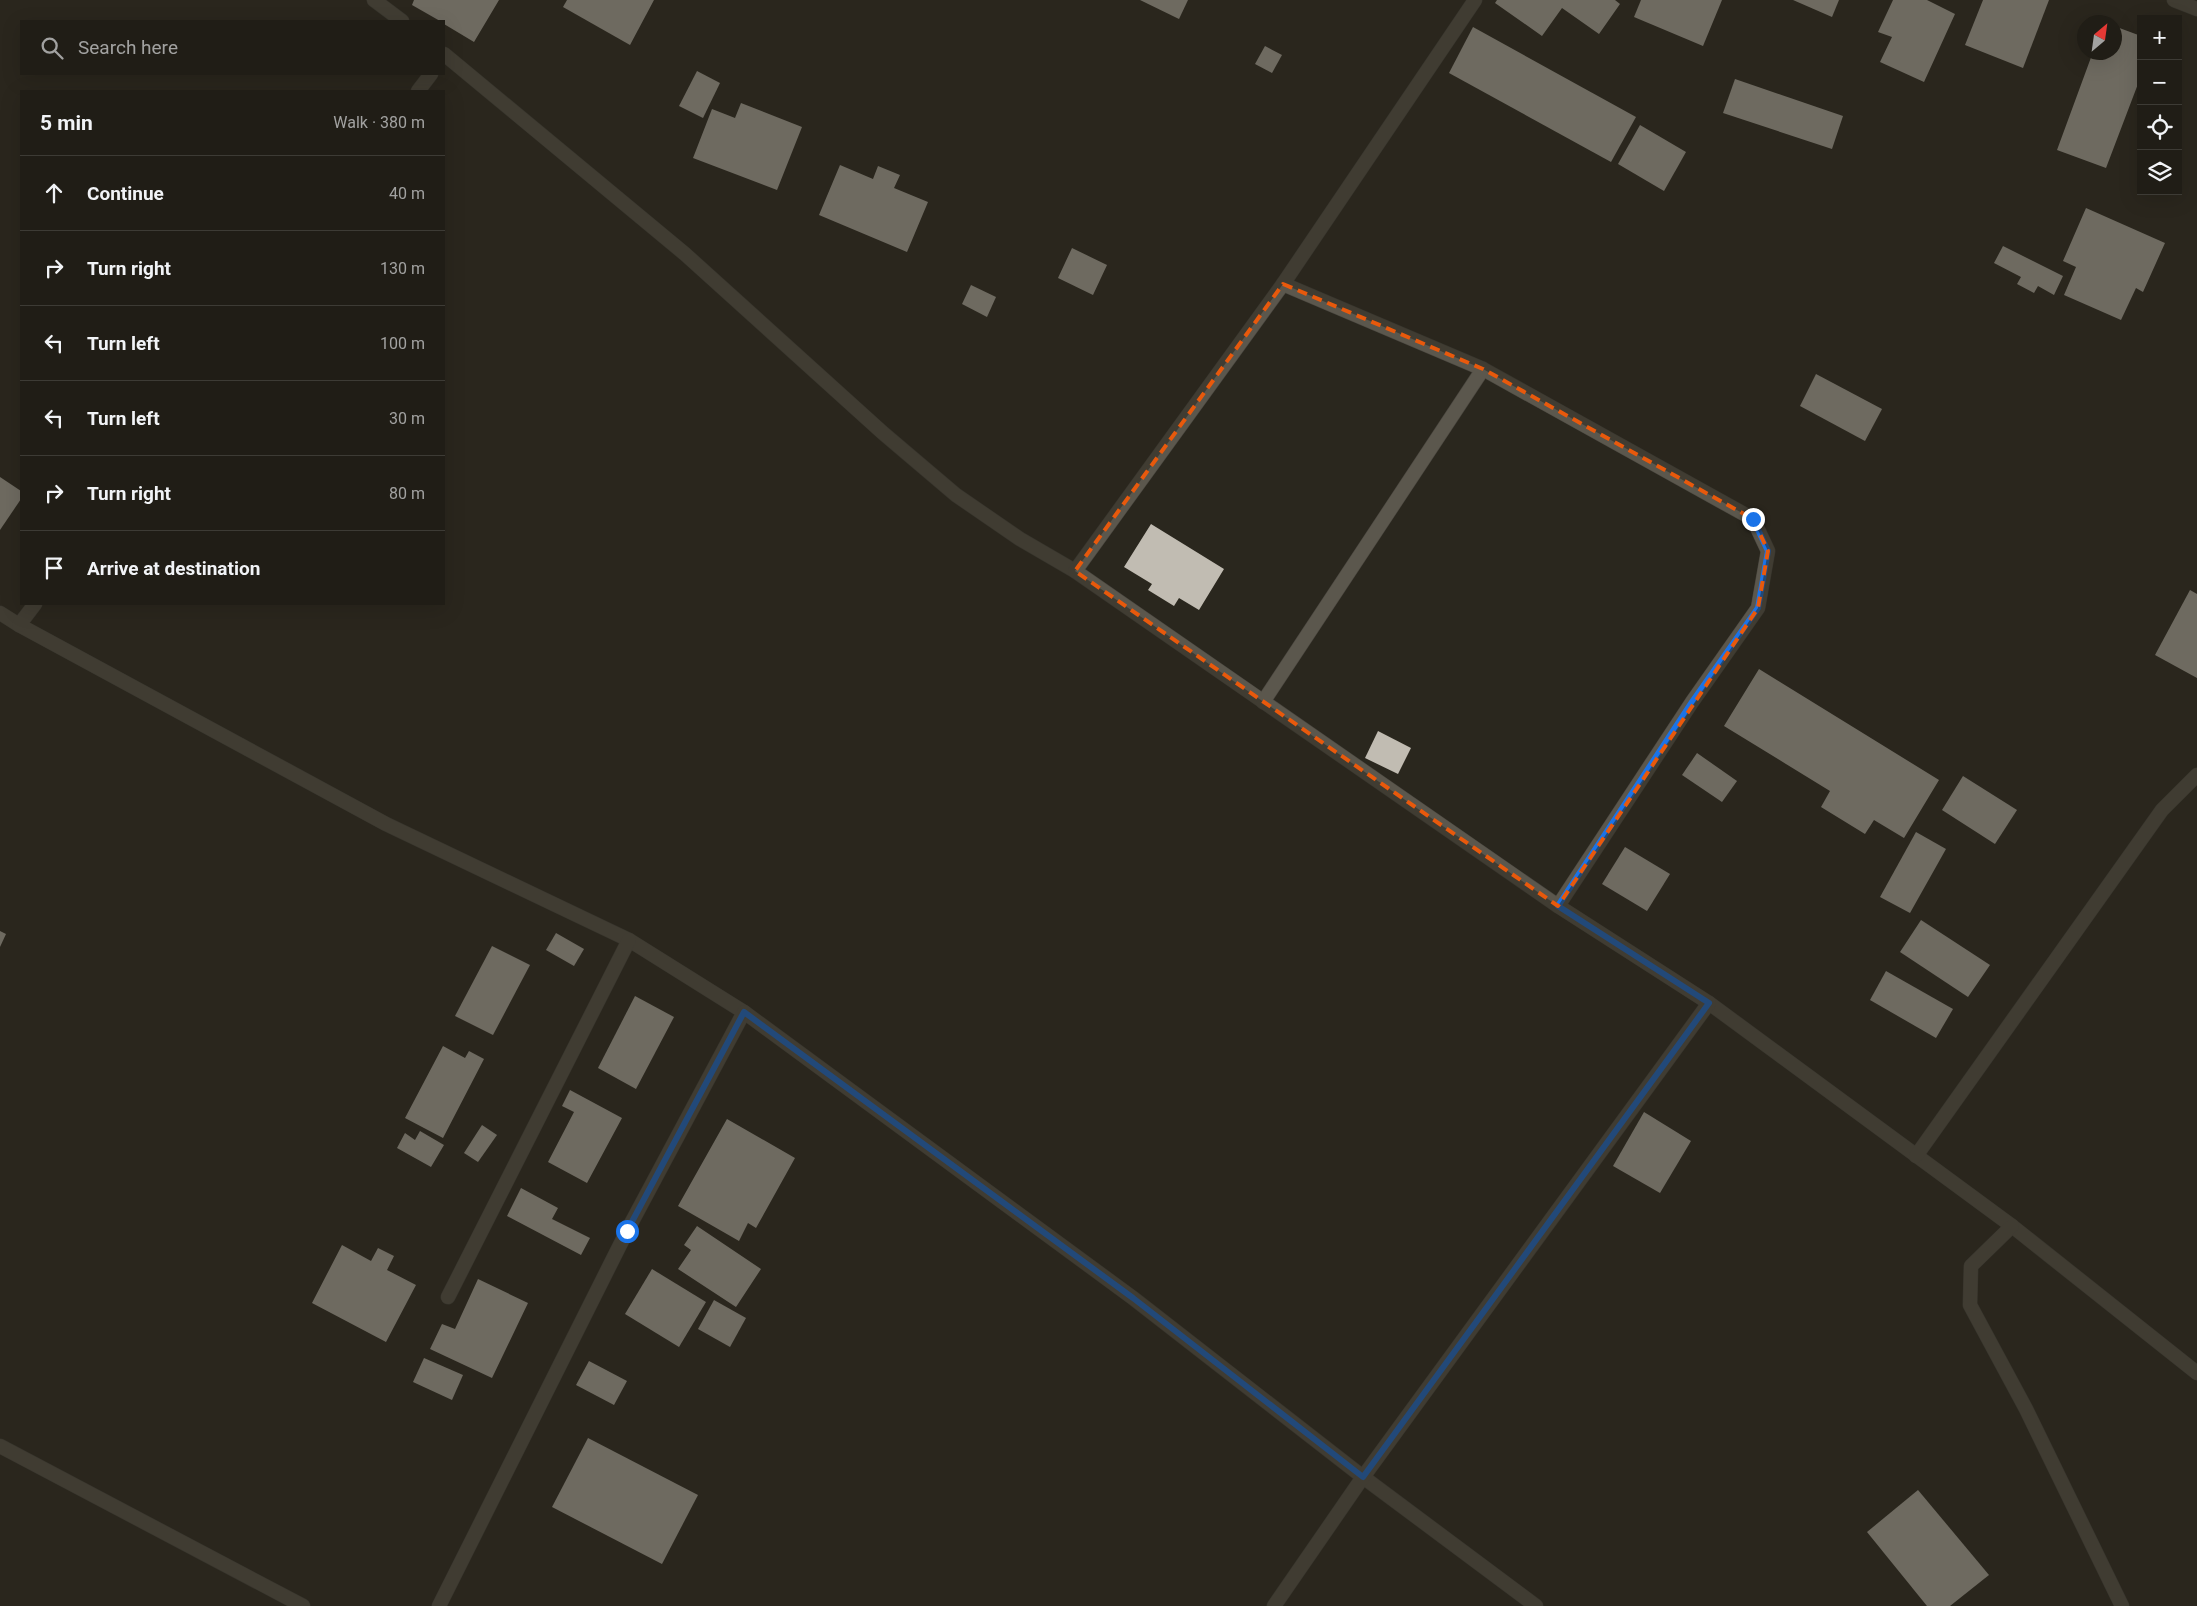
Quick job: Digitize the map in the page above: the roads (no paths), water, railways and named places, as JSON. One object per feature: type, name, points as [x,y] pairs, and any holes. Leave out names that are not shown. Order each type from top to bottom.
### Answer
[{"type":"street","points":[[374,0],[401,20]]},
{"type":"street","points":[[1075,571],[1283,284],[1475,0]]},
{"type":"street","points":[[2174,0],[2197,9]]},
{"type":"street","points":[[445,56],[685,254],[883,433],[956,495],[1020,539],[1075,571],[1558,906],[1709,1003],[2012,1226],[2197,1373]]},
{"type":"street","points":[[419,90],[430,75]]},
{"type":"street","points":[[1283,284],[1483,369],[1753,519],[1768,551],[1758,608],[1692,702],[1558,906]]},
{"type":"street","points":[[1263,702],[1483,369]]},
{"type":"street","points":[[19,626],[35,605]]},
{"type":"street","points":[[0,613],[19,626],[386,824],[629,940],[744,1012],[1133,1298],[1363,1477],[1536,1606]]},
{"type":"street","points":[[1916,1156],[2162,810],[2197,775]]},
{"type":"street","points":[[448,1297],[629,940]]},
{"type":"street","points":[[1274,1606],[1363,1477],[1709,1003]]},
{"type":"street","points":[[439,1606],[627,1231],[744,1012]]},
{"type":"street","points":[[2012,1226],[1971,1266],[1970,1305],[2026,1409],[2122,1606]]},
{"type":"street","points":[[0,1446],[303,1606]]}]
